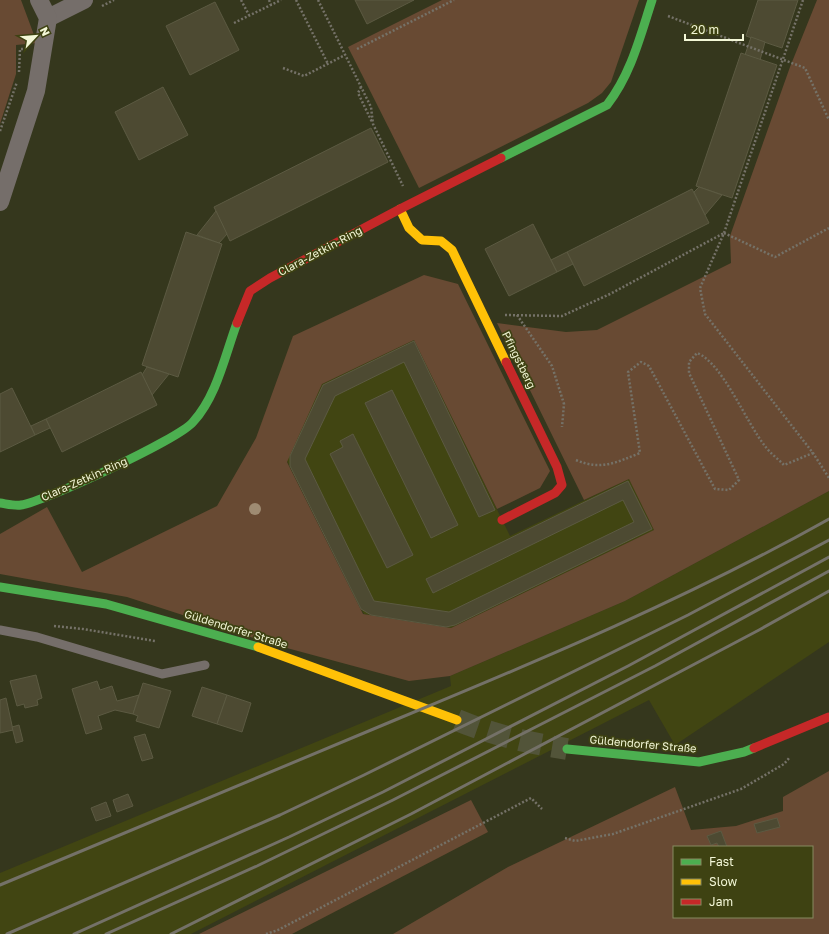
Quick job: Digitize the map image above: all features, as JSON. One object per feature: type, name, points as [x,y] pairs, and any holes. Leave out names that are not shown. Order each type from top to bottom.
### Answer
[{"type":"street","points":[[0,202],[36,91],[48,18],[39,0]]},
{"type":"street","points":[[48,18],[84,0]]},
{"type":"street","name":"Clara-Zetkin-Ring","points":[[0,503],[21,505],[50,496],[170,439],[193,423],[210,398],[242,308],[250,291],[270,278],[400,209],[607,105],[617,94],[624,79],[651,4]]},
{"type":"street","name":"Pfingstberg","points":[[400,209],[409,228],[422,240],[441,241],[452,250],[557,467],[562,485],[555,493],[502,520]]},
{"type":"street","name":"Güldendorfer Straße","points":[[0,586],[106,604],[269,650],[458,720]]},
{"type":"street","name":"Güldendorfer Straße","points":[[567,749],[699,762],[744,752],[829,717]]},
{"type":"lane","points":[[0,630],[37,638],[162,674],[205,665]]},
{"type":"path","points":[[241,0],[249,16]]},
{"type":"path","points":[[269,0],[271,5]]},
{"type":"path","points":[[234,23],[281,0]]},
{"type":"path","points":[[296,0],[328,64]]},
{"type":"path","points":[[318,0],[371,107],[373,124]]},
{"type":"path","points":[[357,49],[454,0]]},
{"type":"path","points":[[803,0],[784,60],[724,233],[700,288],[705,314],[813,453],[829,478]]},
{"type":"path","points":[[651,4],[805,68],[829,120]]},
{"type":"path","points":[[282,68],[304,76],[345,55]]},
{"type":"path","points":[[361,87],[358,93],[412,203]]},
{"type":"path","points":[[724,233],[775,257],[829,228]]},
{"type":"path","points":[[483,314],[562,316],[610,294],[724,233]]},
{"type":"path","points":[[517,315],[552,366],[564,404],[561,435]]},
{"type":"path","points":[[570,457],[589,466],[611,464],[640,453],[628,372],[641,362],[649,366],[715,489],[729,490],[739,480],[689,373],[689,362],[697,353],[704,356],[715,367],[765,446],[784,465],[813,453]]},
{"type":"path","points":[[48,625],[83,629],[161,642]]},
{"type":"path","points":[[565,838],[574,841],[613,834],[741,789],[784,764],[794,751]]},
{"type":"path","points":[[266,934],[278,930],[531,798],[542,809]]},
{"type":"shaded area","points":[[0,0],[21,0],[37,43],[16,45],[16,74],[0,124]]},
{"type":"shaded area","points":[[442,0],[639,0],[611,82],[602,93],[588,103],[419,188],[348,47]]},
{"type":"shaded area","points":[[817,0],[829,0],[829,491],[625,601],[450,676],[409,681],[272,644],[127,597],[0,574],[0,534],[47,507],[82,572],[217,506],[256,438],[293,336],[424,275],[458,284],[550,471],[540,488],[497,509],[414,340],[322,384],[287,462],[363,614],[451,628],[654,530],[629,479],[584,500],[497,323],[566,332],[597,330],[731,263],[730,236],[790,67]]},
{"type":"shaded area","points":[[414,340],[510,536],[629,479],[654,530],[451,628],[364,614],[287,461],[322,384]]},
{"type":"shaded area","points":[[829,491],[829,642],[675,745],[649,700],[191,934],[0,934],[0,873],[451,686],[450,676],[625,601]]},
{"type":"shaded area","points":[[829,771],[829,934],[393,934],[508,867],[675,787],[691,830],[736,826],[783,811],[783,797]]},
{"type":"shaded area","points":[[471,800],[488,832],[292,934],[199,934]]},
{"type":"building","points":[[355,0],[414,0],[367,24]]},
{"type":"building","points":[[758,0],[798,0],[782,48],[746,36]]},
{"type":"building","points":[[215,2],[239,50],[190,75],[166,26]]},
{"type":"building","points":[[751,37],[765,42],[760,60],[745,55]]},
{"type":"building","points":[[741,53],[777,65],[732,198],[696,186]]},
{"type":"building","points":[[163,87],[188,135],[139,160],[115,112]]},
{"type":"building","points":[[371,128],[388,162],[230,241],[214,207]]},
{"type":"building","points":[[699,187],[722,195],[705,215],[694,192]]},
{"type":"building","points":[[692,189],[709,223],[584,286],[567,252]]},
{"type":"building","points":[[216,211],[227,234],[219,243],[197,235]]},
{"type":"building","points":[[533,224],[557,272],[509,296],[485,249]]},
{"type":"building","points":[[186,232],[222,244],[178,377],[142,365]]},
{"type":"building","points":[[567,252],[573,264],[557,272],[551,260]]},
{"type":"building","points":[[414,341],[495,510],[479,517],[404,362],[335,396],[305,459],[374,601],[449,612],[634,522],[623,500],[433,593],[426,579],[628,481],[652,529],[455,625],[446,627],[371,615],[361,609],[290,466],[290,456],[323,385]]},
{"type":"building","points":[[147,367],[169,374],[152,395],[142,375]]},
{"type":"building","points":[[141,372],[157,405],[62,452],[46,419]]},
{"type":"building","points":[[12,388],[35,435],[0,452],[0,394]]},
{"type":"building","points":[[392,390],[458,525],[431,538],[365,403]]},
{"type":"building","points":[[46,419],[50,428],[35,435],[31,426]]},
{"type":"building","points":[[353,434],[413,555],[387,568],[330,454],[343,447],[340,441]]},
{"type":"building","points":[[36,675],[42,698],[37,700],[38,705],[25,708],[24,704],[17,706],[10,681]]},
{"type":"building","points":[[97,681],[100,690],[112,686],[117,701],[139,695],[133,714],[115,710],[98,716],[102,729],[86,734],[72,689]]},
{"type":"building","points":[[143,683],[171,691],[159,728],[136,721],[138,716],[133,714]]},
{"type":"building","points":[[202,687],[227,695],[217,724],[192,716]]},
{"type":"building","points":[[227,695],[251,703],[242,732],[217,724]]},
{"type":"building","points":[[6,698],[13,730],[0,733],[0,700]]},
{"type":"building","points":[[19,725],[23,741],[16,743],[12,727]]},
{"type":"building","points":[[145,734],[153,758],[142,761],[134,737]]},
{"type":"building","points":[[128,794],[133,806],[117,812],[113,800]]},
{"type":"building","points":[[106,802],[111,816],[96,821],[91,808]]},
{"type":"building","points":[[777,818],[780,827],[757,833],[754,824]]},
{"type":"building","points":[[721,831],[727,846],[718,846],[717,843],[711,845],[707,836]]},
{"type":"tunnel","points":[[457,720],[511,738],[567,749]]},
{"type":"railway","points":[[0,885],[561,650],[670,601],[777,548],[829,519]]},
{"type":"railway","points":[[7,934],[280,815],[364,775],[688,615],[829,540]]},
{"type":"railway","points":[[74,934],[289,837],[383,792],[628,666],[829,557]]},
{"type":"railway","points":[[106,934],[257,866],[393,800],[655,666],[829,571]]},
{"type":"railway","points":[[171,934],[411,814],[759,630],[829,591]]},
{"type":"traffic: fast","points":[[501,158],[607,105],[629,68],[652,0]]},
{"type":"traffic: fast","points":[[0,503],[21,505],[56,493],[110,469],[183,430],[193,422],[208,400],[220,375],[237,323]]},
{"type":"traffic: fast","points":[[0,587],[106,604],[258,647]]},
{"type":"traffic: fast","points":[[567,749],[699,762],[744,752],[754,748]]},
{"type":"traffic: slow","points":[[400,209],[409,228],[422,240],[441,241],[452,250],[506,362]]},
{"type":"traffic: slow","points":[[258,647],[457,720]]},
{"type":"traffic: jam","points":[[237,323],[250,291],[270,278],[400,209],[501,158]]},
{"type":"traffic: jam","points":[[502,520],[555,493],[562,485],[557,467],[506,362]]},
{"type":"traffic: jam","points":[[754,748],[829,717]]}]
